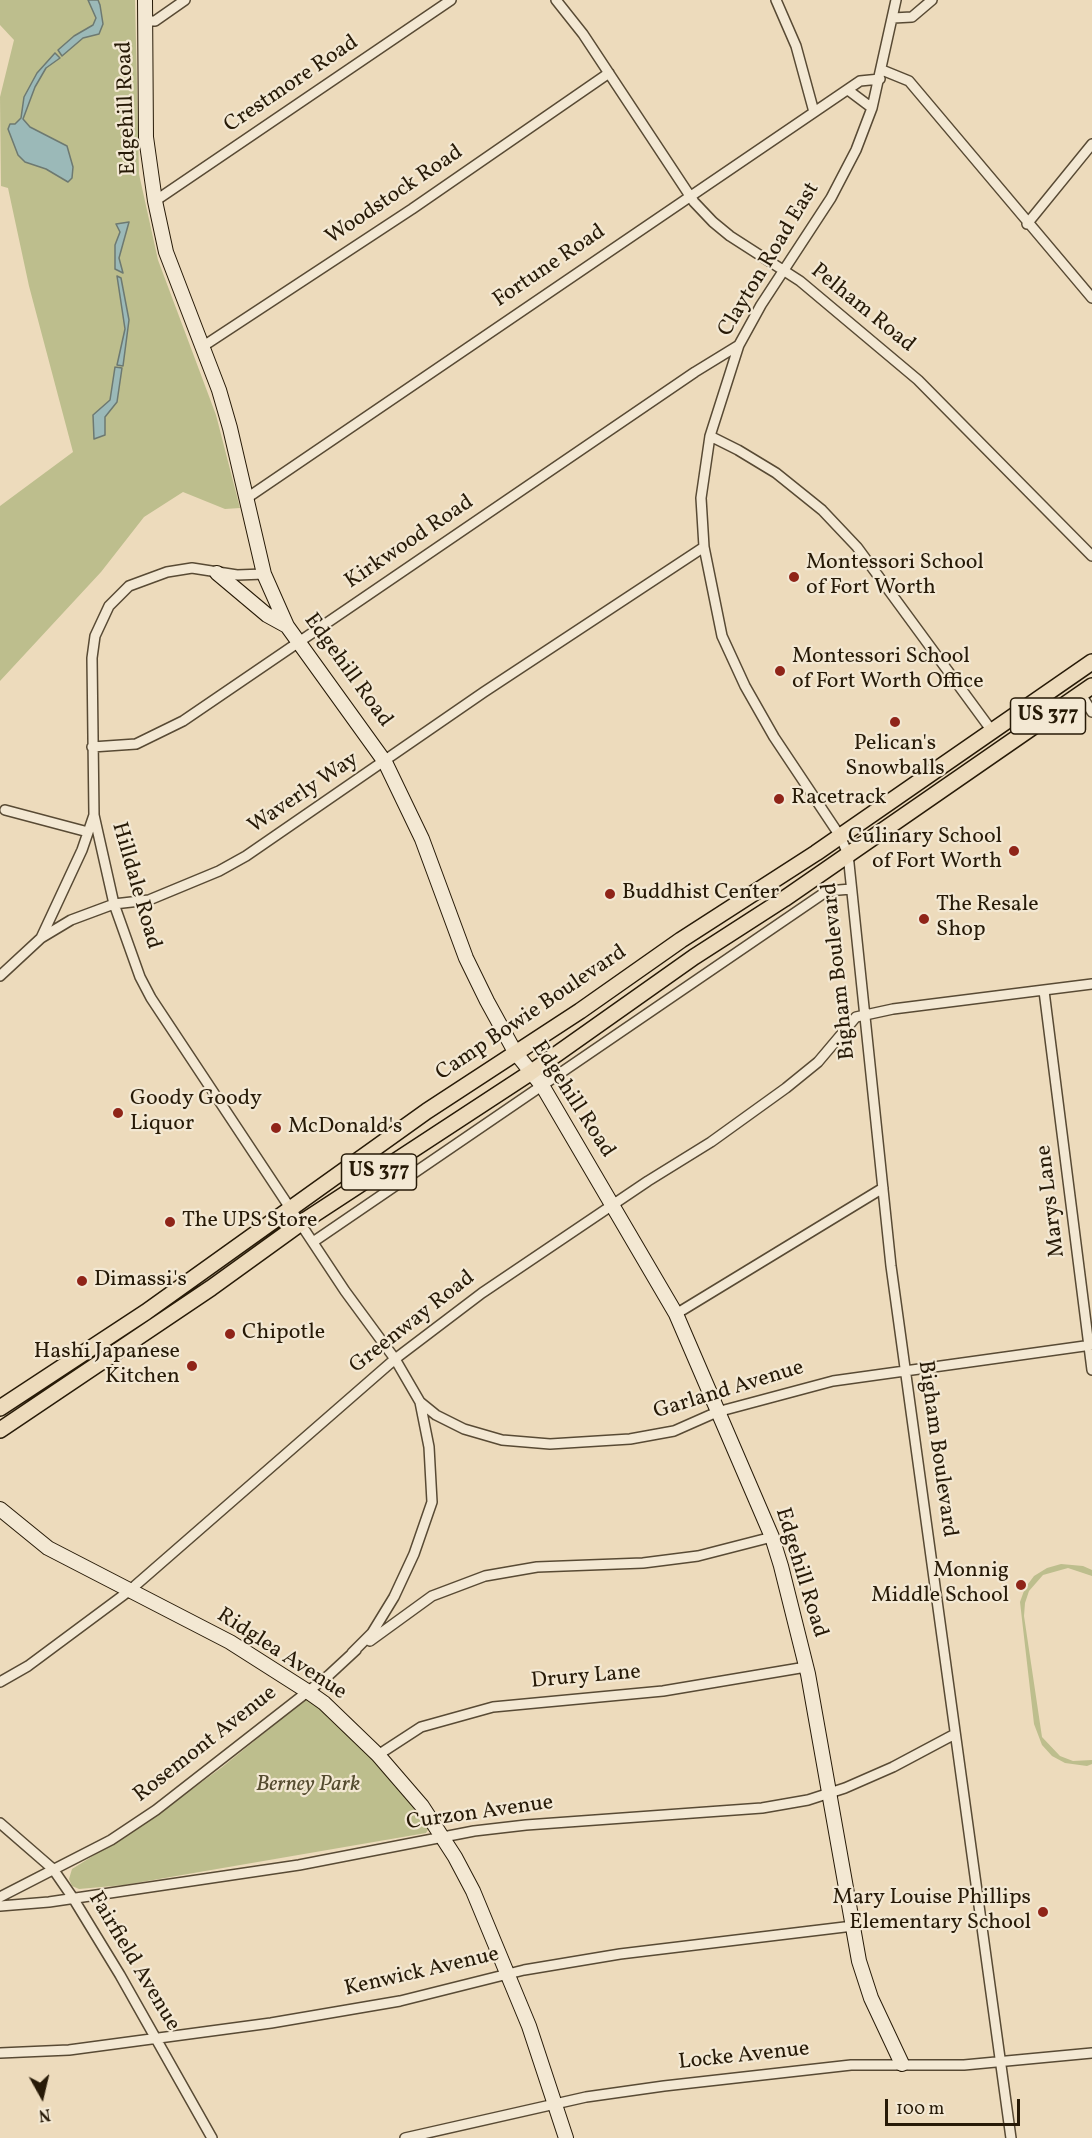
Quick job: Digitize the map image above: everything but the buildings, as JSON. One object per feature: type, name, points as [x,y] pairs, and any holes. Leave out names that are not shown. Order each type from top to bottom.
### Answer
[{"type":"main road","name":"Camp Bowie Boulevard","points":[[0,1408],[146,1312],[290,1206],[515,1052],[580,1011],[681,940],[840,836],[1092,662]]},
{"type":"main road","points":[[1069,677],[1086,690]]},
{"type":"main road","name":"Camp Bowie Boulevard","points":[[0,1430],[301,1223],[530,1073],[694,957],[1086,690]]},
{"type":"main road","points":[[992,731],[1003,746]]},
{"type":"main road","points":[[681,940],[694,957]]},
{"type":"main road","points":[[112,1355],[108,1346],[109,1341],[146,1312]]},
{"type":"street","name":"Edgehill Road","points":[[145,0],[146,137],[155,201],[166,252],[219,390],[264,574],[287,627],[385,762],[422,839],[471,969],[515,1052],[543,1087],[676,1314],[772,1537],[806,1667],[859,1961],[871,1998],[902,2064]]},
{"type":"street","points":[[146,21],[155,21],[185,0]]},
{"type":"street","name":"Crestmore Road","points":[[155,201],[451,0]]},
{"type":"street","name":"Pelham Road","points":[[556,0],[583,34],[691,196],[730,236],[800,281],[918,380],[1092,556]]},
{"type":"street","points":[[776,0],[796,46],[814,112]]},
{"type":"street","name":"Clayton Road East","points":[[840,836],[782,750],[745,686],[722,636],[704,547],[701,498],[710,436],[739,345],[846,170],[872,108],[896,0]]},
{"type":"street","points":[[893,18],[912,17],[932,0]]},
{"type":"street","name":"Woodstock Road","points":[[202,347],[412,209],[609,73]]},
{"type":"street","points":[[881,74],[909,81],[1027,224],[1092,297]]},
{"type":"street","name":"Fortune Road","points":[[247,498],[364,420],[528,304],[860,81],[881,74]]},
{"type":"street","points":[[848,90],[872,108]]},
{"type":"street","points":[[1027,224],[1092,144]]},
{"type":"street","name":"Kirkwood Road","points":[[92,747],[136,744],[183,721],[695,372],[739,345]]},
{"type":"street","points":[[710,436],[776,473],[829,517],[857,547],[892,591],[992,731]]},
{"type":"street","name":"Waverly Way","points":[[0,976],[41,938],[71,920],[114,904],[149,900],[228,866],[385,762],[484,692],[704,547]]},
{"type":"street","name":"Hilldale Road","points":[[264,574],[237,576],[192,568],[166,572],[129,586],[109,606],[97,628],[92,658],[94,815],[114,904],[151,998],[313,1242],[394,1359],[420,1402],[429,1447],[432,1502],[414,1554],[394,1597],[372,1633],[352,1653]]},
{"type":"street","points":[[217,573],[267,615],[287,627]]},
{"type":"street","points":[[1086,690],[1092,712]]},
{"type":"street","points":[[5,810],[88,832]]},
{"type":"street","name":"Hilldale Road","points":[[41,938],[94,815]]},
{"type":"street","name":"Bigham Boulevard","points":[[840,836],[848,854],[883,1188],[905,1371],[1011,2138]]},
{"type":"street","points":[[313,1242],[827,891],[851,890]]},
{"type":"street","points":[[864,1015],[1092,984]]},
{"type":"street","name":"Marys Lane","points":[[1044,991],[1092,1370]]},
{"type":"street","name":"Greenway Road","points":[[0,1682],[28,1666],[129,1591],[394,1359],[482,1293],[613,1204],[711,1142],[786,1088],[818,1062],[856,1017],[864,1015]]},
{"type":"street","points":[[676,1314],[883,1188]]},
{"type":"street","name":"Garland Avenue","points":[[420,1402],[436,1415],[464,1429],[502,1440],[550,1444],[630,1438],[674,1431],[717,1412],[813,1385],[1090,1345]]},
{"type":"street","name":"Ridglea Avenue","points":[[0,1509],[48,1548],[230,1642],[324,1703],[378,1755],[422,1806],[443,1837],[473,1891],[529,2026],[566,2138]]},
{"type":"street","name":"Rosemont Avenue","points":[[0,1898],[111,1840],[156,1810],[307,1692],[352,1653],[432,1596],[485,1576],[537,1567],[643,1563],[698,1556],[772,1537]]},
{"type":"street","name":"Drury Lane","points":[[378,1755],[421,1727],[493,1707],[663,1691],[806,1667]]},
{"type":"street","name":"Curzon Avenue","points":[[0,1906],[73,1898],[299,1864],[443,1837],[573,1820],[762,1808],[830,1793],[893,1767],[955,1734]]},
{"type":"street","name":"Fairfield Avenue","points":[[0,1823],[53,1869],[73,1898],[212,2138]]},
{"type":"street","name":"Kenwick Avenue","points":[[0,2053],[69,2050],[271,2023],[400,2001],[508,1974],[620,1954],[853,1926]]},
{"type":"street","name":"Locke Avenue","points":[[405,2138],[555,2104],[675,2084],[851,2065],[1000,2063],[1092,2053]]},
{"type":"green space","points":[[0,0],[135,0],[139,174],[158,260],[216,415],[240,508],[225,509],[183,492],[144,517],[101,572],[0,681],[0,506],[73,452],[29,286],[8,188],[1,186],[0,97],[14,40],[0,25]]},
{"type":"green space","points":[[1061,1564],[1083,1566],[1092,1570],[1092,1576],[1068,1568],[1043,1575],[1029,1591],[1024,1616],[1042,1737],[1060,1756],[1073,1761],[1092,1760],[1092,1764],[1087,1766],[1065,1763],[1052,1756],[1042,1745],[1034,1724],[1020,1602],[1025,1588],[1034,1576],[1047,1568]]},
{"type":"green space","name":"Berney Park","points":[[311,1699],[393,1775],[429,1828],[426,1833],[124,1885],[79,1889],[72,1886],[69,1879],[72,1869],[144,1824],[221,1768],[305,1700]]},
{"type":"water","points":[[88,0],[98,0],[100,5],[103,24],[99,34],[83,38],[62,56],[58,50],[74,36],[93,25],[96,18]]},
{"type":"water","points":[[55,53],[60,58],[46,68],[35,87],[23,119],[30,127],[67,146],[73,167],[72,178],[68,182],[46,169],[25,162],[18,155],[8,129],[10,124],[15,124],[21,118],[24,97],[37,73]]},
{"type":"water","points":[[129,222],[119,258],[123,273],[115,269],[115,245],[120,232],[116,224]]},
{"type":"water","points":[[117,276],[121,278],[129,320],[123,366],[117,365],[125,329]]},
{"type":"water","points":[[115,367],[122,368],[117,402],[105,417],[105,435],[94,439],[93,415],[110,400]]},
{"type":"place","name":"Montessori School of Fort Worth","points":[[794,577]]},
{"type":"place","name":"Montessori School of Fort Worth Office","points":[[780,671]]},
{"type":"place","name":"Pelican's Snowballs","points":[[895,722]]},
{"type":"place","name":"Racetrack","points":[[779,799]]},
{"type":"place","name":"Culinary School of Fort Worth","points":[[1014,851]]},
{"type":"place","name":"Buddhist Center","points":[[610,894]]},
{"type":"place","name":"The Resale Shop","points":[[924,919]]},
{"type":"place","name":"Goody Goody Liquor","points":[[118,1113]]},
{"type":"place","name":"McDonald's","points":[[276,1128]]},
{"type":"place","name":"The UPS Store","points":[[170,1222]]},
{"type":"place","name":"Dimassi's","points":[[82,1281]]},
{"type":"place","name":"Chipotle","points":[[230,1334]]},
{"type":"place","name":"Hashi Japanese Kitchen","points":[[192,1366]]},
{"type":"place","name":"Monnig Middle School","points":[[1021,1585]]},
{"type":"place","name":"Mary Louise Phillips Elementary School","points":[[1043,1912]]}]
